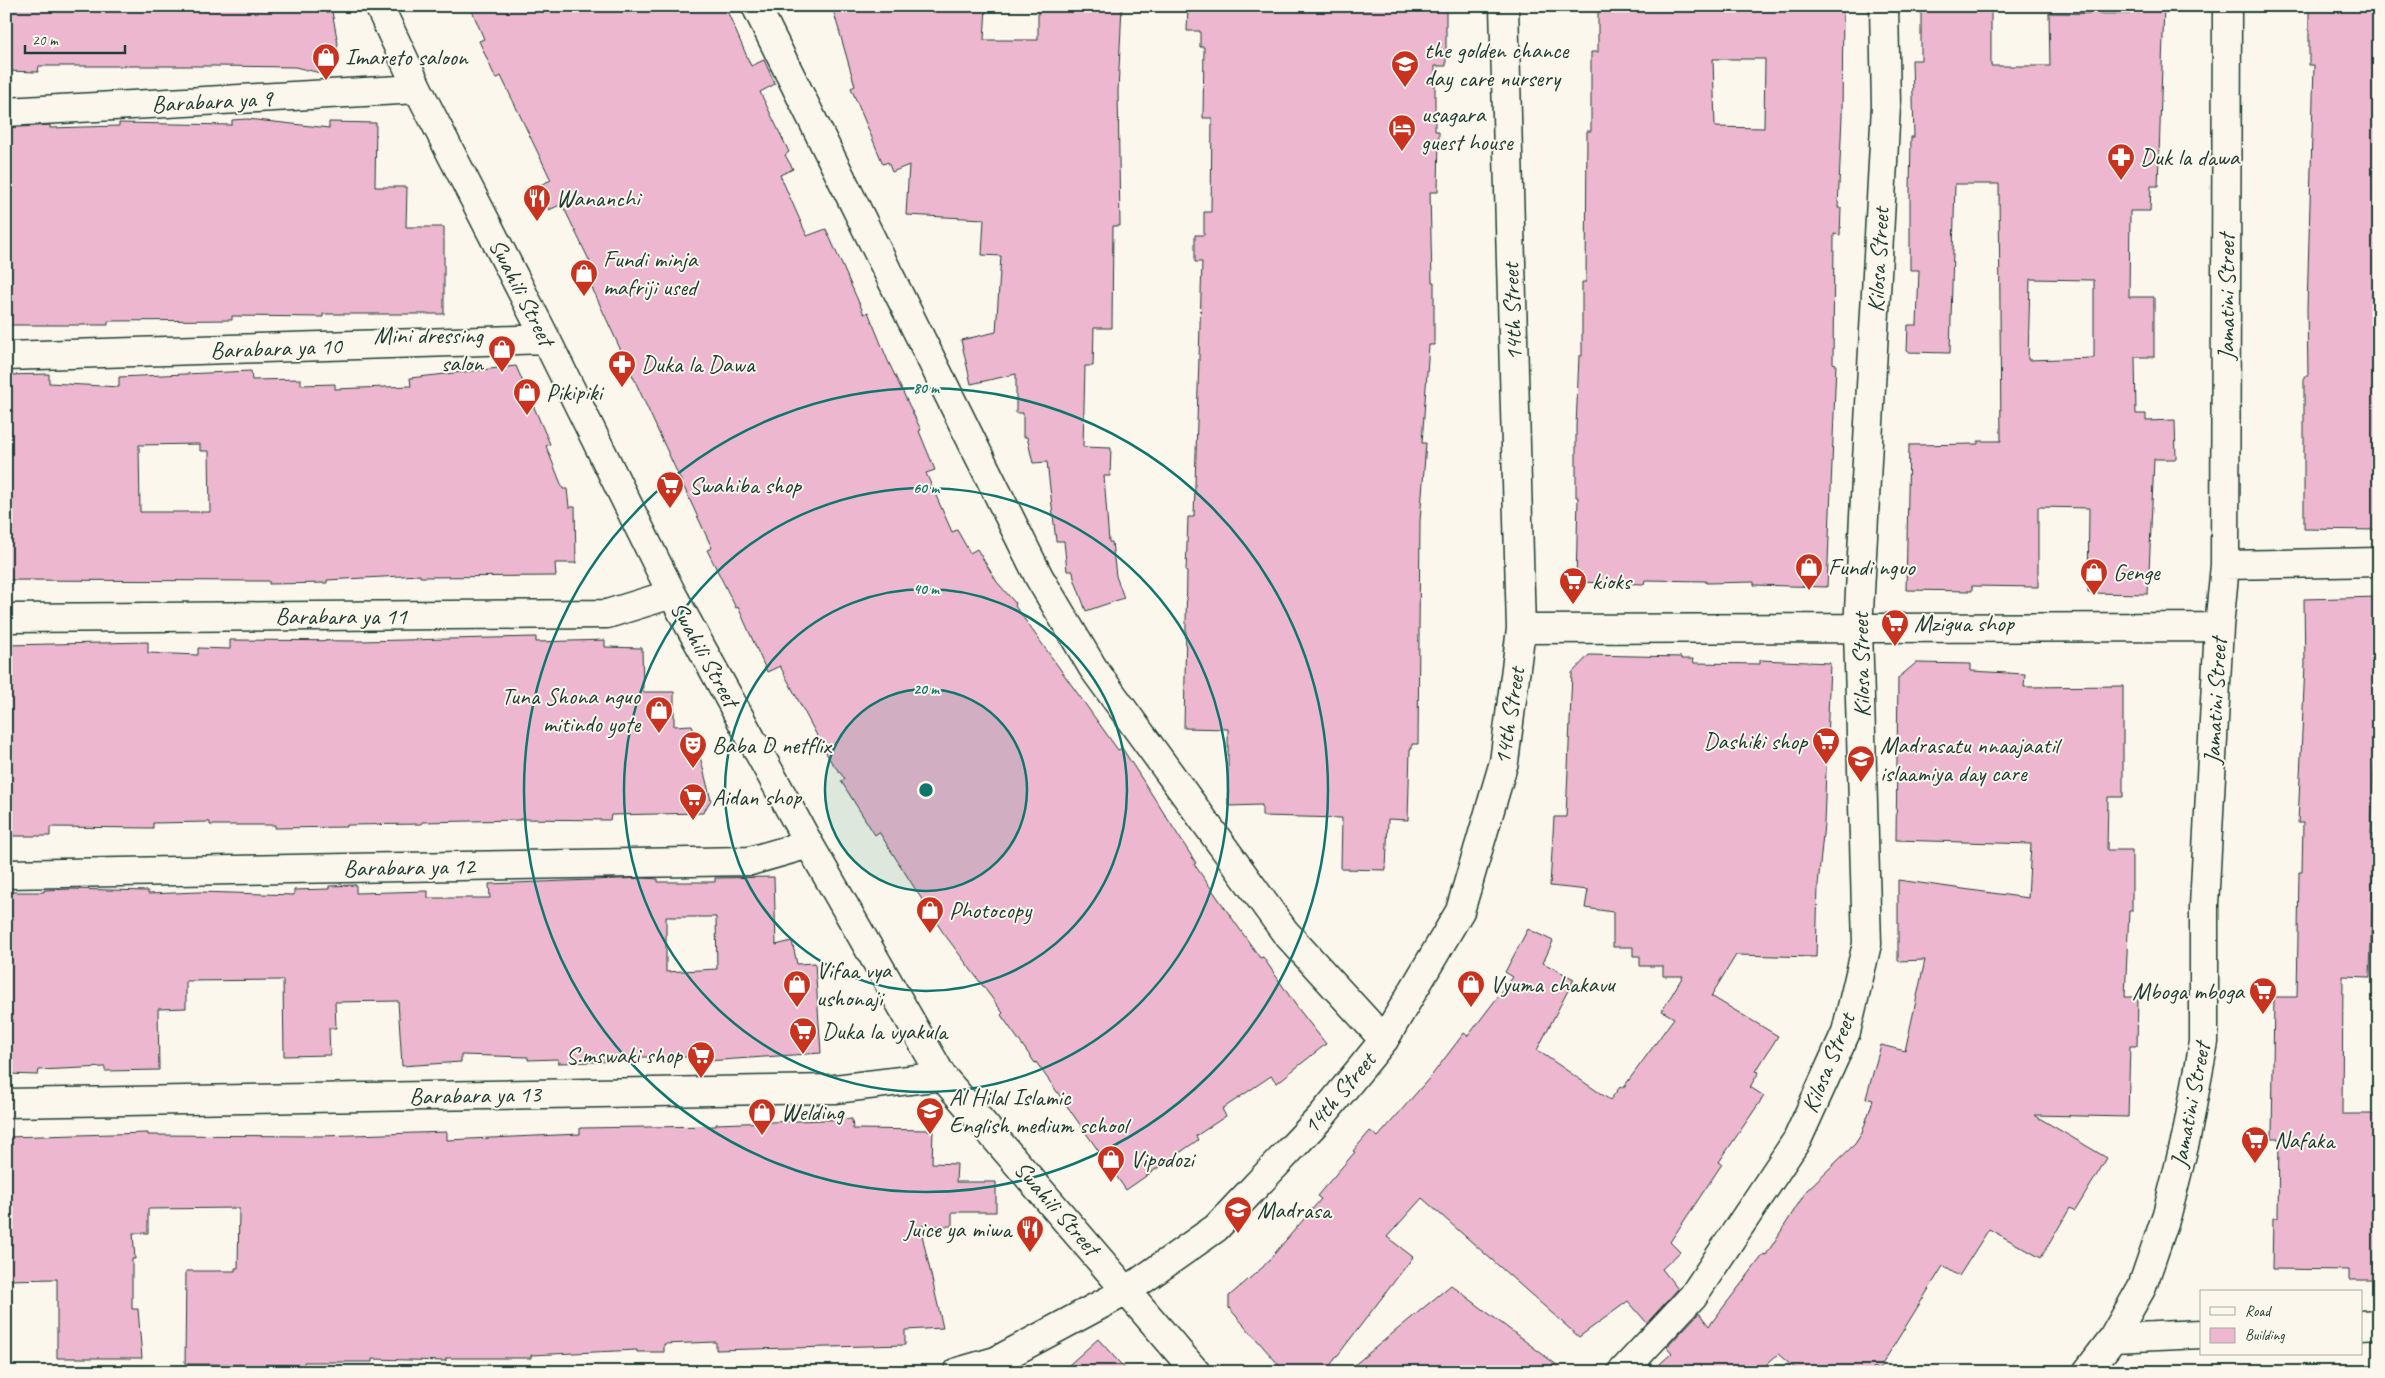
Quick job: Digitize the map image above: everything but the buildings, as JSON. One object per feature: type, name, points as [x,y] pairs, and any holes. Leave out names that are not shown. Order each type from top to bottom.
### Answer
[{"type":"street","name":"Swahili Street","points":[[379,6],[418,90],[546,339],[672,594],[809,844],[942,1076],[1128,1290],[1196,1372]]},
{"type":"street","points":[[756,6],[1038,577],[1093,668],[1285,932],[1384,1040]]},
{"type":"street","name":"14th Street","points":[[958,1372],[996,1361],[1128,1290],[1216,1228],[1320,1117],[1384,1040],[1460,911],[1504,762],[1521,629],[1504,6]]},
{"type":"street","name":"Kilosa Street","points":[[1622,1372],[1694,1296],[1797,1140],[1846,1032],[1867,944],[1858,629],[1886,106],[1884,6]]},
{"type":"street","name":"Jamatini Street","points":[[2087,1372],[2113,1338],[2142,1287],[2167,1214],[2186,1138],[2204,1042],[2204,906],[2219,627],[2225,565],[2227,6]]},
{"type":"street","name":"Barabara ya 9","points":[[6,112],[418,90]]},
{"type":"street","name":"Barabara ya 10","points":[[6,356],[546,339]]},
{"type":"street","points":[[2225,565],[2379,562]]},
{"type":"street","name":"Barabara ya 11","points":[[6,618],[606,614],[672,594]]},
{"type":"street","points":[[1521,629],[2219,627]]},
{"type":"street","name":"Barabara ya 12","points":[[6,874],[750,860],[809,844]]},
{"type":"street","name":"Barabara ya 13","points":[[6,1103],[835,1089],[942,1076]]},
{"type":"street","points":[[2362,1325],[2379,1324]]},
{"type":"street","points":[[2113,1338],[2200,1334]]},
{"type":"place","name":"Imareto saloon","points":[[326,81]]},
{"type":"place","name":"the golden chance day care nursery","points":[[1405,88]]},
{"type":"place","name":"usagara guest house","points":[[1402,152]]},
{"type":"place","name":"Duk la dawa","points":[[2121,181]]},
{"type":"place","name":"Wananchi","points":[[537,222]]},
{"type":"place","name":"Fundi minja mafriji used","points":[[584,297]]},
{"type":"place","name":"Mini dressing salon","points":[[502,373]]},
{"type":"place","name":"Duka la Dawa","points":[[622,388]]},
{"type":"place","name":"Pikipiki","points":[[527,416]]},
{"type":"place","name":"Swahiba shop","points":[[670,509]]},
{"type":"place","name":"Fundi nguo","points":[[1809,591]]},
{"type":"place","name":"Genge","points":[[2094,596]]},
{"type":"place","name":"kioks","points":[[1573,605]]},
{"type":"place","name":"Mzigua shop","points":[[1895,647]]},
{"type":"place","name":"Tuna Shona nguo mitindo yote","points":[[659,734]]},
{"type":"place","name":"Dashiki shop","points":[[1826,765]]},
{"type":"place","name":"Baba D netflix","points":[[693,769]]},
{"type":"place","name":"Madrasatu nnaajaatil islaamiya day care","points":[[1861,783]]},
{"type":"place","name":"Aidan shop","points":[[693,821]]},
{"type":"place","name":"Photocopy","points":[[930,934]]},
{"type":"place","name":"Vifaa vya ushonaji","points":[[797,1008]]},
{"type":"place","name":"Vyuma chakavu","points":[[1471,1008]]},
{"type":"place","name":"Mboga mboga","points":[[2263,1015]]},
{"type":"place","name":"Duka la vyakula","points":[[803,1055]]},
{"type":"place","name":"S.mswaki shop","points":[[701,1079]]},
{"type":"place","name":"Al Hilal Islamic English medium school","points":[[930,1135]]},
{"type":"place","name":"Welding","points":[[762,1136]]},
{"type":"place","name":"Nafaka","points":[[2255,1164]]},
{"type":"place","name":"Vipodozi","points":[[1111,1183]]},
{"type":"place","name":"Madrasa","points":[[1238,1234]]},
{"type":"place","name":"Juice ya miwa","points":[[1030,1253]]}]
